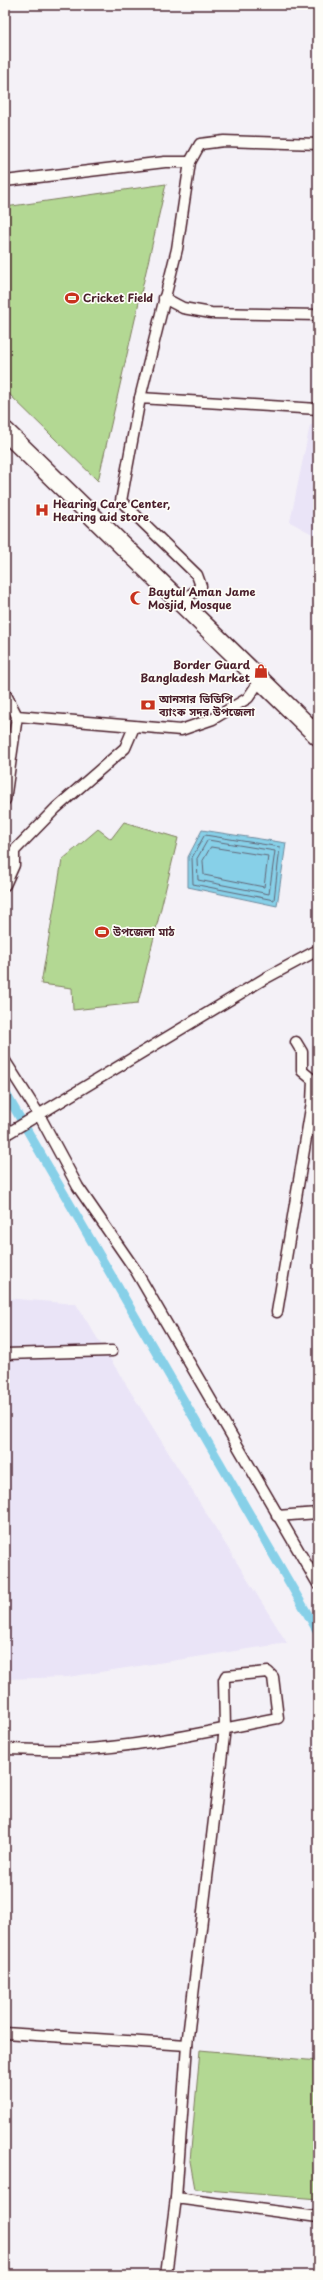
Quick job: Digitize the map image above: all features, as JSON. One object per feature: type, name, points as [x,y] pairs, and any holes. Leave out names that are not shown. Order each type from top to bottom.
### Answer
[{"type":"highway","points":[[5,431],[318,736]]},
{"type":"street","points":[[181,603],[201,586],[197,576],[122,501],[140,398],[177,249],[190,162],[200,144],[224,141],[318,144]]},
{"type":"street","points":[[5,181],[165,162],[190,162]]},
{"type":"street","points":[[164,298],[183,308],[211,313],[318,315]]},
{"type":"street","points":[[140,398],[318,409]]},
{"type":"street","points":[[17,716],[181,730],[213,719],[248,698],[260,680]]},
{"type":"street","points":[[5,693],[17,716],[5,800]]},
{"type":"street","points":[[5,886],[14,865],[14,851],[56,808],[125,748],[134,727]]},
{"type":"street","points":[[5,1135],[264,979],[318,950]]},
{"type":"street","points":[[277,1312],[314,1116],[312,1102],[313,1080],[302,1071],[302,1052],[296,1042]]},
{"type":"street","points":[[5,1062],[78,1187],[136,1271],[277,1516],[318,1584]]},
{"type":"street","points":[[5,1354],[112,1351]]},
{"type":"street","points":[[277,1516],[318,1513]]},
{"type":"street","points":[[5,1749],[72,1750],[121,1745],[225,1728],[278,1718],[273,1677],[268,1672],[226,1676],[224,1680],[225,1728],[187,2045],[176,2198],[166,2275]]},
{"type":"street","points":[[5,2033],[187,2045]]},
{"type":"street","points":[[176,2198],[318,2217]]},
{"type":"shaded area","points":[[310,425],[318,426],[318,537],[290,522]]},
{"type":"shaded area","points":[[5,1298],[76,1304],[287,1643],[68,1677],[5,1679]]},
{"type":"green space","name":"Cricket Field","points":[[166,184],[98,481],[5,390],[5,207]]},
{"type":"green space","name":"উপজেলা মাঠ","points":[[124,822],[178,838],[138,1003],[73,1010],[72,988],[41,984],[62,860],[98,829],[111,839]]},
{"type":"green space","points":[[200,2050],[318,2061],[318,2199],[195,2189],[190,2161]]},
{"type":"water","points":[[202,830],[286,843],[277,906],[188,887],[188,857]]},
{"type":"waterway","points":[[5,1092],[318,1632]]},
{"type":"place","name":"Cricket Field","points":[[72,298]]},
{"type":"place","name":"Hearing Care Center, Hearing aid store","points":[[42,510]]},
{"type":"place","name":"Baytul Aman Jame Mosjid, Mosque","points":[[137,598]]},
{"type":"place","name":"Border Guard Bangladesh Market","points":[[261,671]]},
{"type":"place","name":"আনসার ভিডিপি ব্যাংক সদর উপজেলা","points":[[148,705]]},
{"type":"place","name":"উপজেলা মাঠ","points":[[102,932]]}]
